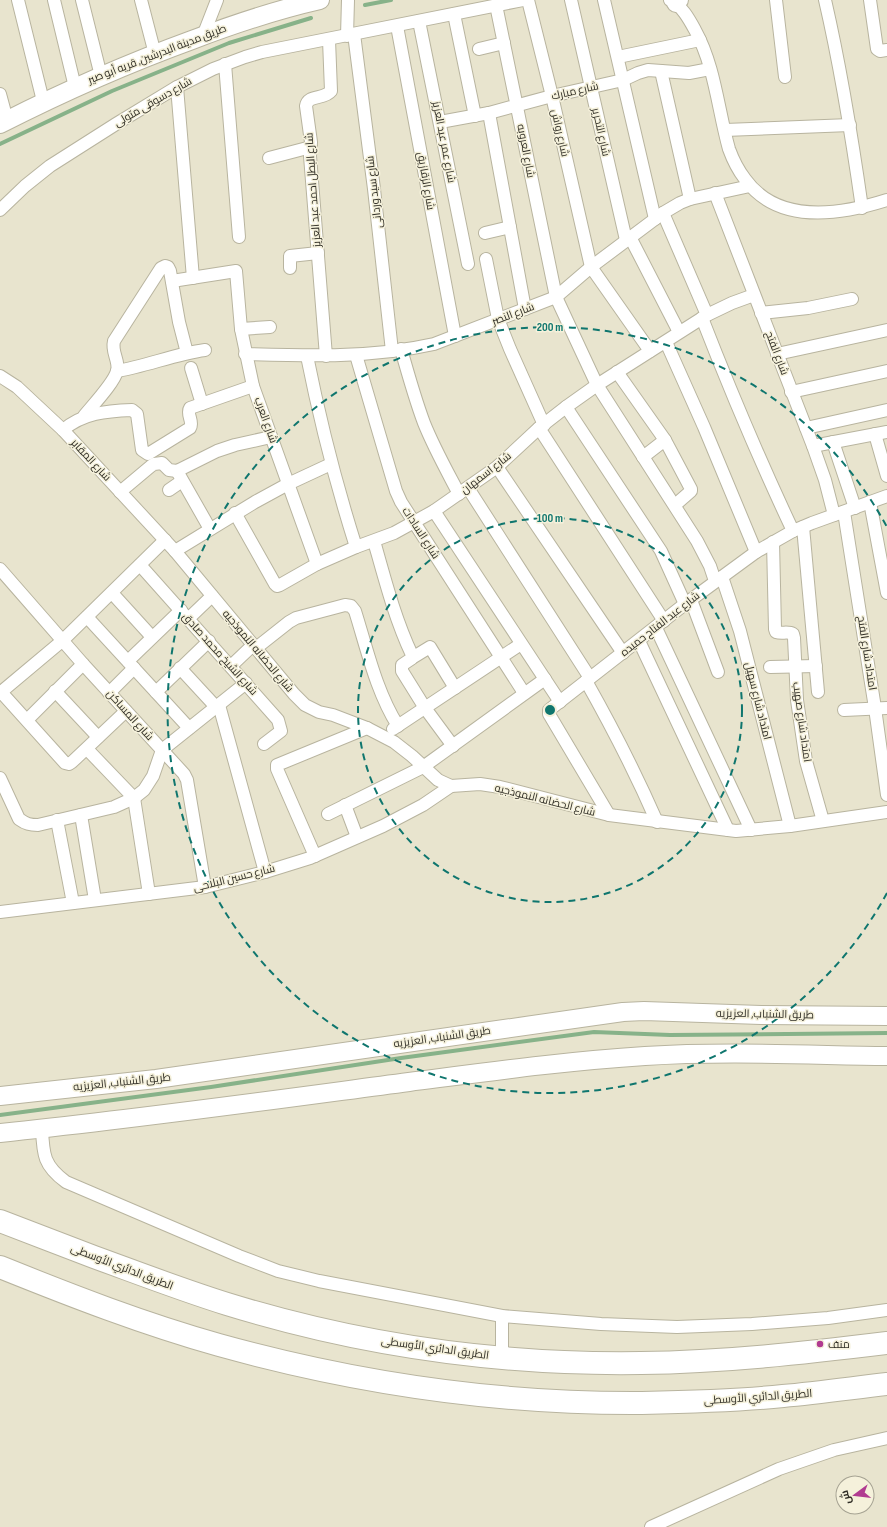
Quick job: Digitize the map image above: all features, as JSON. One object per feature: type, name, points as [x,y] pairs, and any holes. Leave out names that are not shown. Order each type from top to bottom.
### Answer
[{"type":"highway","name":"الطريق الدائري الأوسطى","points":[[0,1221],[162,1283],[228,1305],[288,1321],[364,1338],[432,1350],[502,1358],[579,1362],[641,1363],[710,1361],[780,1356],[887,1343]]},
{"type":"highway","name":"الطريق الدائري الأوسطى","points":[[0,1267],[84,1301],[219,1345],[288,1363],[358,1377],[428,1388],[570,1401],[641,1403],[712,1401],[782,1396],[887,1384]]},
{"type":"street","points":[[18,0],[43,101]]},
{"type":"street","points":[[54,0],[75,87]]},
{"type":"street","points":[[82,0],[101,76]]},
{"type":"street","points":[[141,0],[155,54]]},
{"type":"street","points":[[203,36],[216,0]]},
{"type":"street","name":"طريق مدينة البدرشين, قريه أبو صير","points":[[3,122],[43,101],[155,54],[292,3],[320,0]]},
{"type":"street","name":"شارع سيد وردانى","points":[[348,0],[351,35],[397,350],[440,459],[463,491],[588,680],[633,767],[657,822]]},
{"type":"street","name":"شارع دسوقى متولى","points":[[0,210],[24,186],[50,166],[177,87],[225,64],[262,52],[329,40],[523,0]]},
{"type":"street","name":"شارع رواش","points":[[528,0],[552,96],[590,267]]},
{"type":"street","name":"شارع التحرير","points":[[571,0],[628,239],[679,332]]},
{"type":"street","points":[[604,0],[623,80],[659,216],[705,316],[739,411],[798,529],[818,692]]},
{"type":"street","points":[[776,0],[785,77]]},
{"type":"street","points":[[825,0],[841,73],[862,208]]},
{"type":"street","points":[[870,0],[877,49],[880,51],[887,50]]},
{"type":"street","points":[[675,1],[689,19],[707,56],[730,150],[738,169],[750,186],[762,197],[776,205],[792,211],[811,213],[830,213],[862,208],[887,200]]},
{"type":"street","name":"شارع العروبه","points":[[496,6],[556,297],[597,385],[643,457]]},
{"type":"street","points":[[454,14],[475,116]]},
{"type":"street","name":"شارع عمر عبد العزيز","points":[[419,21],[468,264]]},
{"type":"street","name":"شارع الزقازيق","points":[[397,26],[455,336]]},
{"type":"street","name":"شارع البطل احمد عبد العزيز","points":[[326,356],[307,102],[310,99],[326,95],[331,91],[329,40]]},
{"type":"street","points":[[618,57],[700,40]]},
{"type":"street","points":[[479,49],[504,43]]},
{"type":"street","points":[[225,64],[239,237]]},
{"type":"street","name":"شارع مبارك","points":[[440,122],[489,113],[552,96],[591,88],[623,80],[648,70],[689,73],[710,69]]},
{"type":"street","points":[[661,71],[690,199]]},
{"type":"street","points":[[172,281],[193,278],[177,87]]},
{"type":"street","points":[[0,94],[3,122]]},
{"type":"street","points":[[489,113],[525,309]]},
{"type":"street","points":[[725,130],[850,125]]},
{"type":"street","points":[[269,158],[311,147]]},
{"type":"street","name":"شارع النصر","points":[[245,354],[307,356],[356,355],[434,344],[556,297],[590,267],[659,216],[690,199],[750,186]]},
{"type":"street","name":"شارع الفتح","points":[[715,193],[825,480],[845,511]]},
{"type":"street","points":[[485,233],[510,226]]},
{"type":"street","points":[[290,268],[290,256],[318,253]]},
{"type":"street","points":[[486,258],[498,319],[504,337],[542,426],[660,625],[751,830]]},
{"type":"street","points":[[84,416],[113,379],[117,371],[118,363],[113,351],[114,341],[161,268],[164,266],[168,267],[172,281],[187,353]]},
{"type":"street","points":[[590,267],[650,351]]},
{"type":"street","name":"شارع العرب","points":[[193,278],[236,271],[241,329],[245,354],[253,386],[317,564]]},
{"type":"street","name":"شارع اسمهان","points":[[235,513],[277,586],[317,564],[414,523],[434,511],[497,467],[542,426],[597,385],[705,316],[732,302],[754,295]]},
{"type":"street","points":[[761,313],[808,308],[852,299]]},
{"type":"street","points":[[241,329],[270,327]]},
{"type":"street","points":[[777,354],[887,330]]},
{"type":"street","points":[[666,342],[704,427],[756,552]]},
{"type":"street","points":[[117,371],[152,364],[187,353],[205,350]]},
{"type":"street","name":"شارع السادات","points":[[356,355],[396,491],[401,502],[524,694]]},
{"type":"street","points":[[307,356],[331,464],[356,547]]},
{"type":"street","points":[[191,368],[202,404]]},
{"type":"street","points":[[791,392],[887,370]]},
{"type":"street","points":[[617,372],[665,440],[691,491],[675,505]]},
{"type":"street","name":"شارع المقابر","points":[[0,376],[17,387],[63,430],[175,551]]},
{"type":"street","points":[[120,492],[151,459],[190,428],[192,425],[189,409],[253,386]]},
{"type":"street","points":[[566,407],[661,551],[688,602],[718,672]]},
{"type":"street","points":[[63,430],[84,416],[132,410],[137,414],[142,450],[151,459],[162,463],[169,470],[179,476],[210,529]]},
{"type":"street","points":[[806,428],[887,410]]},
{"type":"street","points":[[813,446],[887,432]]},
{"type":"street","points":[[875,434],[887,476]]},
{"type":"street","points":[[169,490],[179,476],[229,447],[271,437]]},
{"type":"street","points":[[643,457],[665,440]]},
{"type":"street","points":[[833,442],[845,511]]},
{"type":"street","name":"امتداد شارع سهيل","points":[[643,457],[675,505],[704,553],[718,579],[740,631],[790,826]]},
{"type":"street","points":[[175,551],[235,513],[288,484],[331,464]]},
{"type":"street","points":[[497,467],[623,653]]},
{"type":"street","name":"شارع عبد الفتاح حميده","points":[[609,815],[549,714],[549,710],[718,579],[756,552],[798,529],[887,496]]},
{"type":"street","points":[[870,502],[887,593]]},
{"type":"street","points":[[434,511],[560,702]]},
{"type":"street","name":"امتداد شارع الفتح","points":[[845,511],[881,708],[887,796]]},
{"type":"street","points":[[126,711],[87,749],[69,764],[65,762],[1,692],[62,641],[88,617],[165,540]]},
{"type":"street","points":[[374,541],[388,591],[412,658]]},
{"type":"street","name":"امتداد شارع صهيب","points":[[773,542],[775,629],[776,632],[789,632],[793,634],[797,700],[806,761],[823,820]]},
{"type":"street","name":"شارع الحضانه النموذجيه","points":[[175,551],[294,694],[305,705],[319,712],[333,715],[367,728],[383,736],[401,747],[438,780],[451,786],[480,784],[500,787],[526,795],[609,815],[728,830],[751,830],[790,826],[823,820],[887,812]]},
{"type":"street","name":"شارع الشيخ محمد صادق","points":[[140,565],[278,720],[281,731],[264,744]]},
{"type":"street","name":"شارع المساكن","points":[[0,569],[62,641],[180,768],[187,780],[205,887]]},
{"type":"street","points":[[112,593],[152,637]]},
{"type":"street","points":[[109,692],[152,637],[212,596]]},
{"type":"street","points":[[231,666],[254,646],[296,618],[346,605],[351,606],[355,611],[381,692],[398,726]]},
{"type":"street","points":[[88,617],[189,728]]},
{"type":"street","points":[[639,640],[728,830]]},
{"type":"street","points":[[156,692],[209,641]]},
{"type":"street","points":[[383,736],[521,644]]},
{"type":"street","points":[[453,746],[425,708],[402,671],[402,665],[430,647],[455,688]]},
{"type":"street","points":[[27,720],[83,664]]},
{"type":"street","points":[[770,667],[816,666]]},
{"type":"street","points":[[180,668],[217,706],[265,872]]},
{"type":"street","points":[[328,814],[423,767],[545,679]]},
{"type":"street","points":[[0,778],[19,819],[31,825],[38,825],[114,806],[134,798],[144,790],[153,776],[162,750],[246,683]]},
{"type":"street","points":[[55,691],[98,737]]},
{"type":"street","points":[[844,710],[881,708]]},
{"type":"street","points":[[315,856],[277,769],[277,765],[367,728]]},
{"type":"street","points":[[87,749],[134,798],[149,894]]},
{"type":"street","name":"شارع حسين البلاحى","points":[[0,912],[205,887],[265,872],[315,856],[357,837],[423,805],[451,786]]},
{"type":"street","points":[[345,805],[357,837]]},
{"type":"street","points":[[80,815],[95,900]]},
{"type":"street","points":[[57,820],[73,902]]},
{"type":"street","name":"طريق الشنباب, العزيزيه","points":[[0,1096],[156,1079],[623,1012],[644,1011],[761,1015],[887,1016]]},
{"type":"street","points":[[0,1133],[42,1129],[482,1073],[607,1059],[721,1054],[887,1056]]},
{"type":"street","points":[[42,1129],[43,1152],[55,1174],[66,1182],[259,1264],[305,1278],[502,1316],[601,1324],[677,1327],[752,1324],[828,1318],[887,1310]]},
{"type":"street","points":[[502,1316],[502,1358]]},
{"type":"street","points":[[651,1527],[778,1469],[834,1450],[887,1438]]},
{"type":"waterway","points":[[365,5],[391,0]]},
{"type":"waterway","points":[[0,144],[112,91],[229,43],[311,18]]},
{"type":"waterway","points":[[0,1115],[211,1087],[401,1058],[594,1032],[670,1035],[887,1033]]},
{"type":"place","name":"منف","points":[[820,1344]]}]
